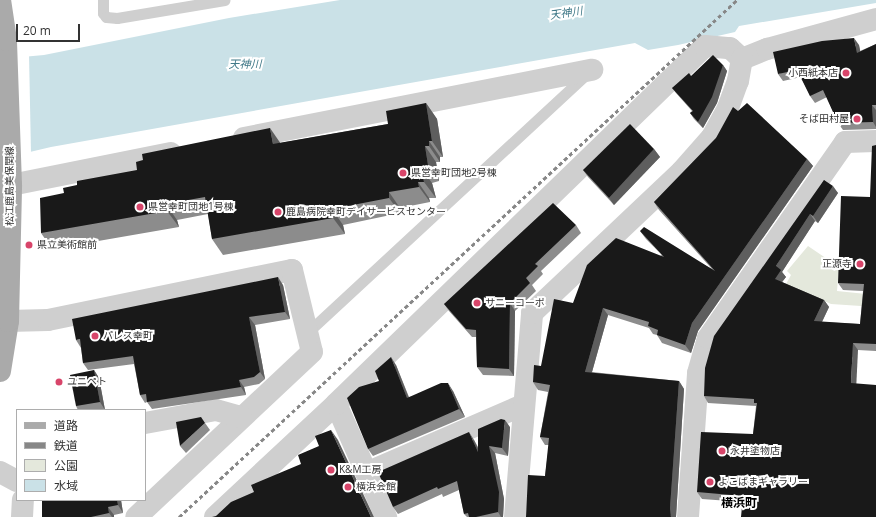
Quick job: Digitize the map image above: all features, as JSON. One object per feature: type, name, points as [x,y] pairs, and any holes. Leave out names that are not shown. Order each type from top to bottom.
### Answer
[{"type":"main road","name":"松江鹿島美保関線","points":[[0,0],[6,40],[11,184],[8,321],[0,371]]},
{"type":"street","points":[[742,58],[767,49],[876,19]]},
{"type":"street","points":[[215,517],[336,404],[706,46],[730,48],[742,58]]},
{"type":"street","points":[[515,517],[523,405],[532,313],[682,172],[712,137],[728,108],[738,81],[742,58]]},
{"type":"street","points":[[228,142],[592,70]]},
{"type":"street","points":[[688,517],[698,373],[708,338],[845,142],[876,141]]},
{"type":"street","points":[[11,184],[189,149]]},
{"type":"street","points":[[8,321],[48,320],[292,270],[309,331],[312,352],[136,517]]},
{"type":"street","points":[[336,404],[386,517]]},
{"type":"street","points":[[366,473],[523,405]]},
{"type":"street","points":[[146,423],[216,410],[241,417]]},
{"type":"street","points":[[0,472],[16,480]]},
{"type":"street","points":[[22,517],[23,501]]},
{"type":"lane","points":[[103,0],[103,13],[106,16],[117,18],[201,2],[224,0]]},
{"type":"lane","points":[[309,331],[592,70]]},
{"type":"green space","points":[[808,246],[839,267],[837,291],[876,295],[876,307],[831,304],[786,284],[791,275],[787,271]]},
{"type":"water","name":"天神川","points":[[340,0],[876,0],[876,3],[739,26],[735,32],[678,45],[648,50],[635,43],[51,147],[0,159],[0,59],[44,55],[229,18]]},
{"type":"pier","points":[[29,54],[31,154],[0,161],[0,57]]},
{"type":"building","points":[[854,38],[857,53],[876,44],[876,105],[872,105],[873,122],[838,123],[823,90],[810,96],[797,70],[778,74],[773,52],[822,41]]},
{"type":"building","points":[[713,55],[723,65],[712,97],[698,122],[690,113],[693,111],[672,88],[689,73],[691,76]]},
{"type":"building","points":[[426,103],[432,141],[429,141],[429,146],[425,146],[428,165],[421,168],[424,182],[418,182],[419,187],[389,192],[389,198],[332,209],[333,218],[212,239],[205,197],[166,204],[167,211],[41,233],[40,198],[64,193],[63,188],[77,185],[77,181],[137,170],[136,162],[143,160],[142,154],[270,128],[273,144],[388,124],[386,111]]},
{"type":"building","points":[[747,103],[807,159],[692,323],[685,345],[657,335],[658,330],[648,326],[649,322],[603,308],[585,372],[679,381],[670,508],[671,517],[526,517],[528,475],[545,476],[549,438],[540,437],[550,385],[533,382],[534,365],[541,366],[554,299],[573,303],[587,265],[616,238],[664,257],[640,231],[644,227],[715,271],[654,202],[716,138],[733,107],[738,111]]},
{"type":"building","points":[[630,124],[654,149],[609,198],[583,170]]},
{"type":"building","points":[[876,145],[876,344],[853,343],[851,383],[876,385],[876,517],[741,517],[743,496],[697,492],[701,432],[753,434],[757,403],[754,403],[754,399],[704,396],[705,368],[714,336],[824,180],[833,186],[813,216],[810,214],[776,266],[781,270],[775,279],[824,300],[814,321],[860,324],[864,284],[838,283],[841,196],[870,197],[872,146]]},
{"type":"building","points":[[553,203],[576,225],[535,264],[538,266],[526,278],[530,283],[510,303],[509,369],[477,367],[476,330],[466,329],[444,304]]},
{"type":"building","points":[[278,277],[285,312],[249,317],[260,372],[254,377],[239,380],[241,387],[147,402],[146,394],[140,395],[133,356],[83,363],[80,339],[76,340],[72,319]]},
{"type":"building","points":[[391,357],[407,398],[441,383],[448,383],[459,409],[368,449],[347,398],[359,387],[379,381],[375,371]]},
{"type":"building","points":[[94,370],[100,402],[76,406],[70,375]]},
{"type":"building","points":[[201,417],[205,423],[180,446],[176,422]]},
{"type":"building","points":[[501,419],[505,420],[502,448],[489,446],[499,492],[498,512],[476,517],[469,517],[468,513],[464,514],[457,481],[438,489],[437,487],[393,507],[378,472],[469,432],[478,452],[478,429]]},
{"type":"building","points":[[331,430],[371,517],[212,517],[216,516],[231,502],[254,492],[251,485],[301,464],[298,455],[319,446],[315,436]]},
{"type":"building","points":[[42,501],[117,501],[118,505],[108,507],[109,513],[91,517],[42,517]]},
{"type":"railway","points":[[179,517],[737,0]]},
{"type":"place","name":"小西紙本店","points":[[846,73]]},
{"type":"place","name":"そば田村屋","points":[[857,119]]},
{"type":"place","name":"県営幸町団地2号棟","points":[[403,173]]},
{"type":"place","name":"県営幸町団地1号棟","points":[[140,207]]},
{"type":"place","name":"鹿島病院幸町デイサービスセンター","points":[[278,212]]},
{"type":"place","name":"県立美術館前","points":[[29,245]]},
{"type":"place","name":"正源寺","points":[[860,264]]},
{"type":"place","name":"サニーコーポ","points":[[477,303]]},
{"type":"place","name":"パレス幸町","points":[[95,336]]},
{"type":"place","name":"ユニペト","points":[[59,382]]},
{"type":"place","name":"永井塗物店","points":[[722,451]]},
{"type":"place","name":"K&M工房","points":[[331,470]]},
{"type":"place","name":"よこばまギャラリー","points":[[710,482]]},
{"type":"place","name":"横浜会館","points":[[348,487]]},
{"type":"district","name":"横浜町","points":[[739,503]]}]
